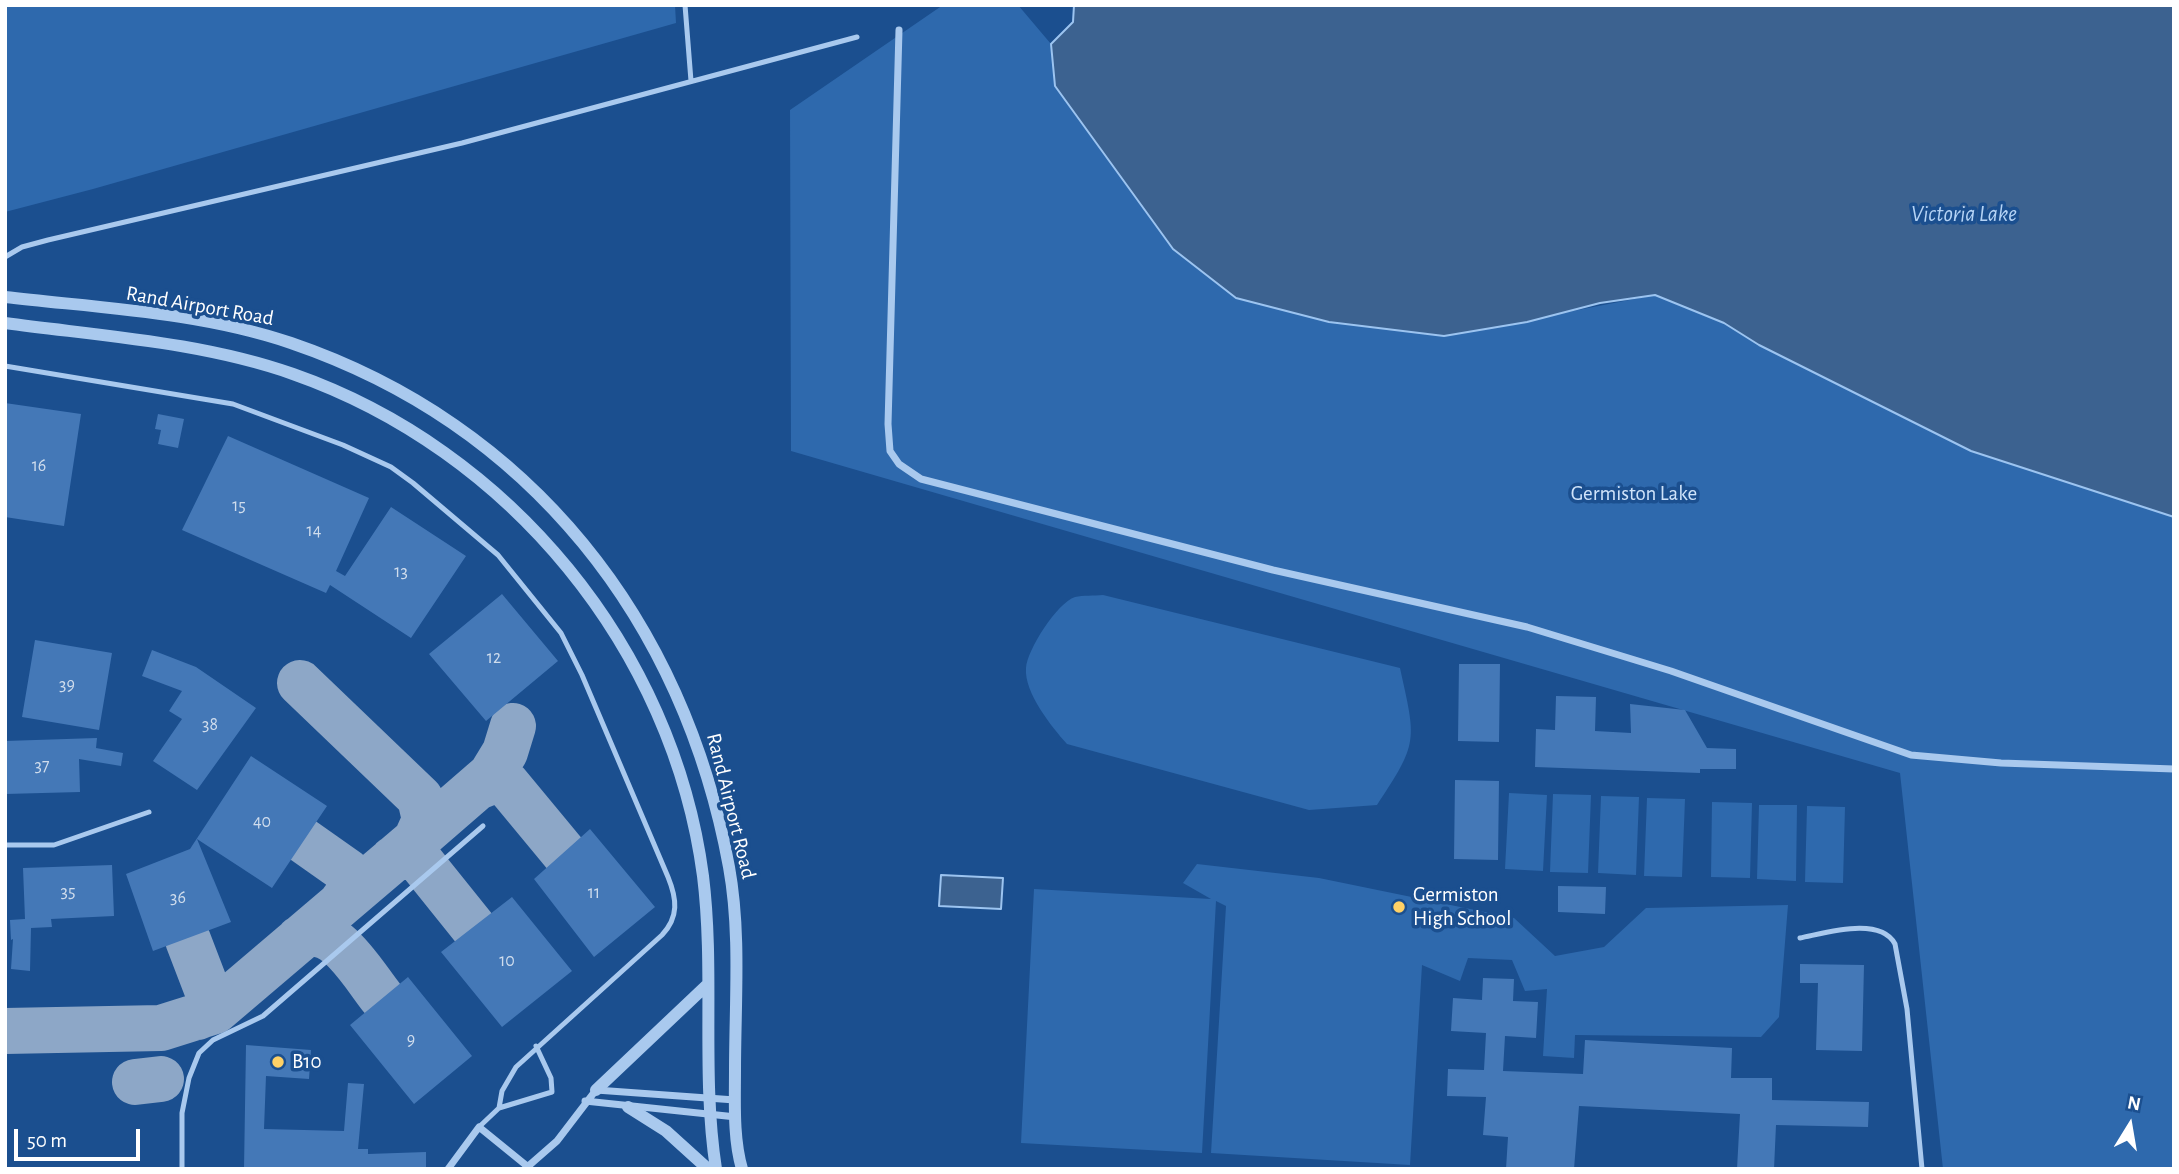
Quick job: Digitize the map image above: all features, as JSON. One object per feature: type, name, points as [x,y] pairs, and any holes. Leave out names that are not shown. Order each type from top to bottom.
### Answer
[{"type":"street","points":[[899,30],[888,424],[890,451],[909,472],[980,496],[1260,566],[1527,627],[1671,671],[1911,755],[2013,764],[2174,769]]},
{"type":"street","name":"Rand Airport Road","points":[[5,297],[220,325],[290,343],[338,361],[408,396],[477,442],[572,529],[612,579],[658,653],[692,726],[712,789],[734,905],[734,1100],[742,1169]]},
{"type":"street","name":"Rand Airport Road","points":[[5,323],[155,343],[244,360],[302,378],[394,419],[435,446],[534,527],[590,594],[620,639],[665,731],[689,802],[703,877],[708,984],[709,1099],[716,1169]]},
{"type":"street","points":[[448,1169],[479,1127],[526,1168],[557,1141],[585,1101],[708,984]]},
{"type":"street","points":[[596,1090],[734,1100]]},
{"type":"street","points":[[585,1101],[736,1118]]},
{"type":"street","points":[[628,1107],[666,1131],[708,1169]]},
{"type":"lane","points":[[685,5],[691,81]]},
{"type":"lane","points":[[5,257],[22,247],[48,240],[462,143],[858,37]]},
{"type":"lane","points":[[5,366],[233,404],[299,427],[371,457],[413,483],[489,547],[561,632],[582,674],[676,902],[672,922],[662,935],[536,1046],[506,1083],[499,1108]]},
{"type":"lane","points":[[5,845],[54,845],[78,839],[149,811]]},
{"type":"lane","points":[[182,1169],[182,1113],[189,1078],[199,1053],[213,1040],[263,1016],[484,825]]},
{"type":"lane","points":[[1800,938],[1857,930],[1884,932],[1891,936],[1907,1009],[1922,1169]]},
{"type":"lane","points":[[479,1127],[499,1108],[552,1092],[551,1077],[536,1046]]},
{"type":"green space","points":[[5,5],[675,5],[676,23],[5,212]]},
{"type":"green space","name":"Germiston Lake","points":[[943,5],[1018,5],[1051,44],[1055,86],[1173,249],[1236,298],[1329,322],[1444,336],[1655,295],[1724,323],[1759,345],[1971,451],[2174,517],[2174,1169],[1943,1169],[1900,773],[791,451],[790,110]]},
{"type":"green space","points":[[1103,595],[1400,668],[1409,711],[1410,740],[1401,767],[1377,805],[1309,810],[1067,744],[1034,699],[1026,668],[1044,628],[1060,608],[1078,596]]},
{"type":"green space","points":[[1509,793],[1547,795],[1543,871],[1505,869]]},
{"type":"green space","points":[[1553,794],[1591,795],[1588,873],[1550,872]]},
{"type":"green space","points":[[1601,796],[1639,797],[1636,875],[1598,873]]},
{"type":"green space","points":[[1647,798],[1685,799],[1682,877],[1644,876]]},
{"type":"green space","points":[[1712,802],[1752,803],[1750,878],[1711,877]]},
{"type":"green space","points":[[1759,805],[1797,805],[1796,881],[1757,879]]},
{"type":"green space","points":[[1807,806],[1845,807],[1843,883],[1805,882]]},
{"type":"green space","points":[[1197,864],[1319,878],[1514,918],[1555,956],[1604,947],[1646,908],[1788,905],[1779,1017],[1761,1037],[1575,1035],[1574,1058],[1543,1056],[1547,989],[1525,991],[1512,960],[1468,958],[1460,981],[1422,965],[1410,1165],[1211,1153],[1226,906],[1216,901],[1202,1153],[1021,1143],[1034,889],[1211,899],[1183,883]]},
{"type":"water","name":"Victoria Lake","points":[[1074,5],[2174,5],[2174,517],[1971,451],[1759,345],[1724,323],[1655,295],[1600,303],[1527,322],[1444,336],[1329,322],[1236,298],[1173,249],[1055,86],[1051,44],[1073,22]]},
{"type":"water","points":[[941,875],[1003,878],[1001,909],[939,906]]},
{"type":"building","points":[[5,403],[81,414],[64,526],[5,517]]},
{"type":"building","points":[[158,414],[184,419],[178,448],[158,444],[161,430],[155,429]]},
{"type":"building","points":[[228,436],[369,498],[336,571],[345,576],[391,507],[466,556],[411,638],[330,585],[326,593],[182,530]]},
{"type":"building","points":[[502,594],[558,661],[486,721],[429,654]]},
{"type":"building","points":[[35,640],[112,653],[99,730],[22,717]]},
{"type":"building","points":[[152,650],[196,667],[256,708],[197,790],[153,761],[182,719],[169,711],[182,691],[142,676]]},
{"type":"building","points":[[1459,664],[1500,664],[1499,742],[1458,741]]},
{"type":"building","points":[[1556,696],[1596,697],[1595,731],[1631,733],[1630,704],[1685,710],[1707,748],[1736,749],[1736,769],[1700,769],[1700,773],[1535,767],[1536,729],[1555,730]]},
{"type":"building","points":[[97,738],[96,748],[123,753],[121,766],[79,759],[80,792],[5,794],[5,741]]},
{"type":"building","points":[[251,756],[327,806],[272,888],[197,839],[231,922],[153,951],[126,874],[190,849]]},
{"type":"building","points":[[1455,780],[1499,781],[1498,860],[1454,859]]},
{"type":"building","points":[[590,829],[655,907],[594,957],[534,879]]},
{"type":"building","points":[[112,865],[114,916],[51,919],[52,927],[31,928],[30,971],[11,969],[13,939],[11,940],[10,920],[25,919],[23,868]]},
{"type":"building","points":[[1558,886],[1606,887],[1605,914],[1558,912]]},
{"type":"building","points":[[512,897],[572,971],[502,1027],[441,952]]},
{"type":"building","points":[[1800,964],[1864,965],[1862,1051],[1816,1050],[1818,983],[1800,983]]},
{"type":"building","points":[[408,977],[472,1056],[414,1104],[350,1025]]},
{"type":"building","points":[[1483,978],[1514,979],[1513,1001],[1538,1002],[1536,1038],[1505,1036],[1503,1071],[1583,1074],[1585,1040],[1732,1048],[1731,1078],[1772,1078],[1772,1100],[1869,1102],[1868,1127],[1776,1125],[1774,1169],[1737,1169],[1740,1114],[1579,1106],[1574,1169],[1506,1169],[1508,1137],[1483,1135],[1486,1097],[1447,1096],[1448,1069],[1484,1070],[1486,1033],[1451,1031],[1453,998],[1482,1000]]},
{"type":"building","points":[[246,1045],[311,1050],[309,1079],[266,1076],[264,1129],[344,1131],[348,1083],[364,1084],[358,1149],[368,1149],[368,1154],[426,1152],[426,1169],[244,1169]]},
{"type":"taxiway","points":[[5,1031],[161,1028],[215,1011],[416,840],[425,820],[420,798],[300,683]]},
{"type":"taxiway","points":[[416,840],[491,775],[505,752],[513,726]]},
{"type":"taxiway","points":[[478,787],[493,781],[506,783],[564,853]]},
{"type":"taxiway","points":[[304,841],[348,872],[350,891],[342,902]]},
{"type":"taxiway","points":[[393,859],[408,856],[420,861],[473,927]]},
{"type":"taxiway","points":[[299,939],[311,934],[323,935],[335,942],[382,998]]},
{"type":"taxiway","points":[[188,940],[211,1000],[208,1009],[198,1017]]},
{"type":"taxiway","points":[[135,1082],[161,1079]]},
{"type":"place","name":"Germiston High School","points":[[1399,907]]},
{"type":"place","name":"B10","points":[[278,1062]]}]
